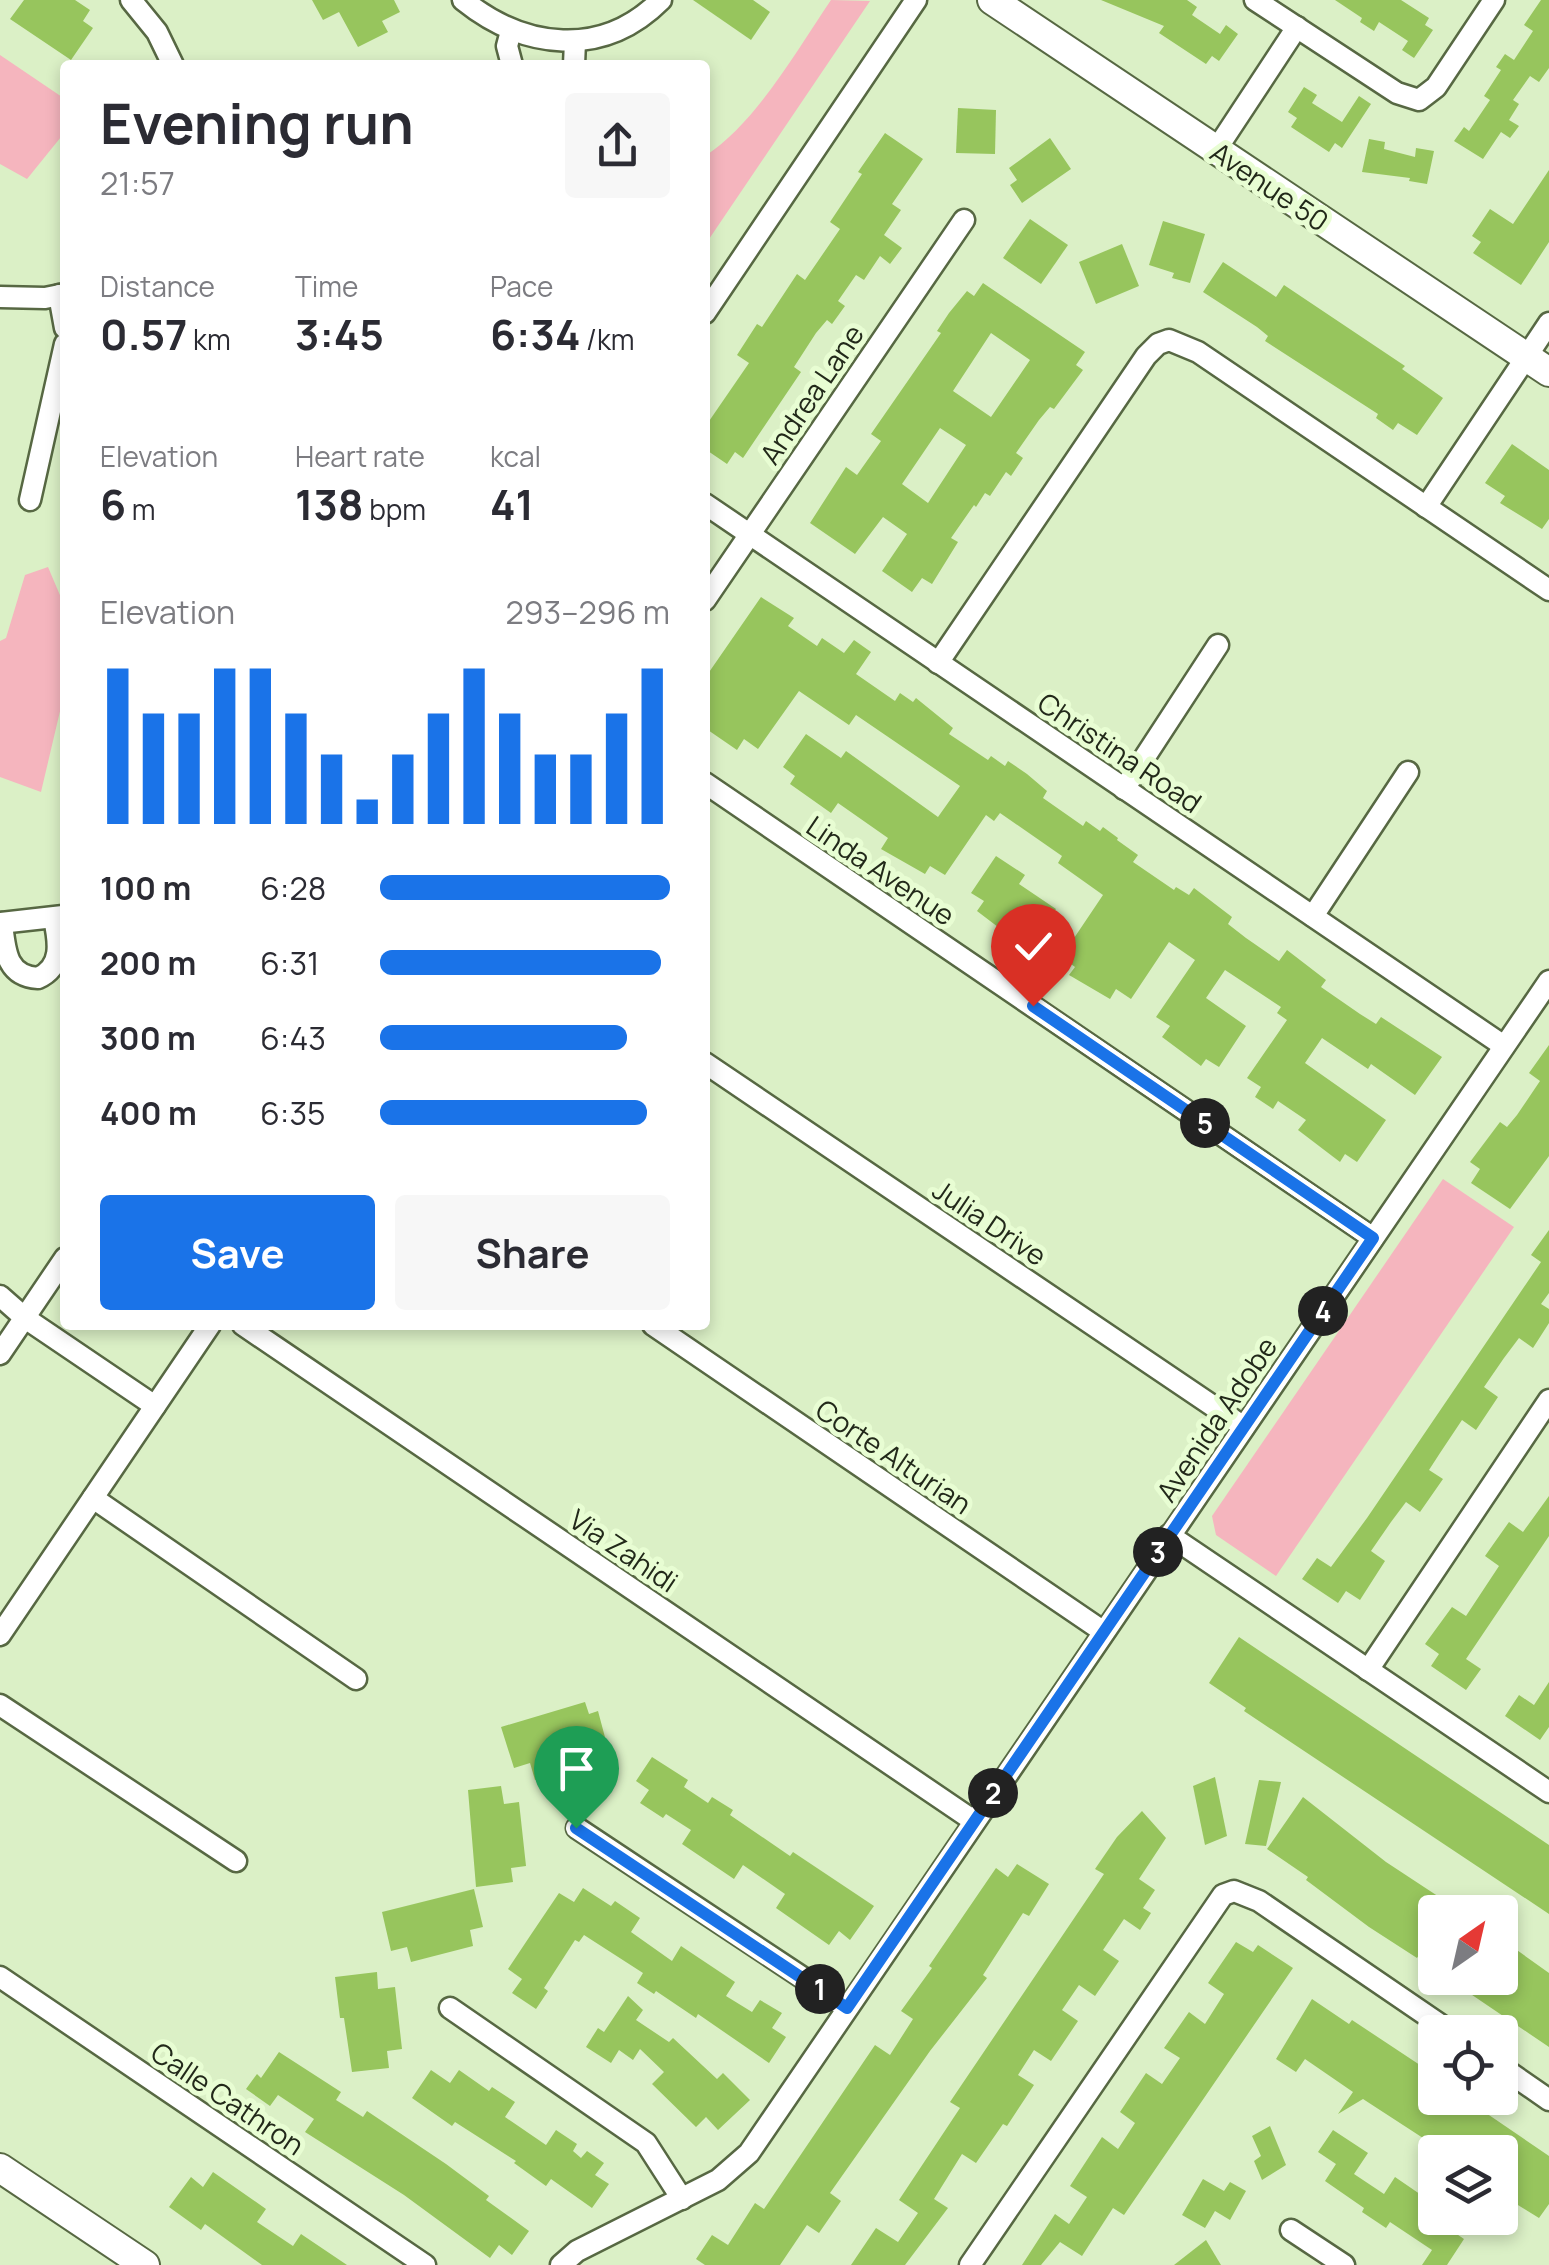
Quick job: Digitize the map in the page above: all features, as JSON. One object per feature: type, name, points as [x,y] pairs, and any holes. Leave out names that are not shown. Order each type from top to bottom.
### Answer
[{"type":"main road","name":"Avenue 50","points":[[992,0],[1538,364]]},
{"type":"main road","points":[[0,2168],[146,2265]]},
{"type":"street","points":[[131,0],[157,32],[171,60]]},
{"type":"street","points":[[463,0],[510,31],[574,42],[615,32],[636,22],[662,0]]},
{"type":"street","points":[[710,306],[916,0]]},
{"type":"street","points":[[1255,0],[1396,94],[1418,100],[1436,88],[1494,0]]},
{"type":"street","points":[[1216,150],[1297,27]]},
{"type":"street","points":[[510,31],[507,46],[511,60]]},
{"type":"street","points":[[574,42],[574,60]]},
{"type":"street","name":"Andrea Lane","points":[[710,592],[964,220]]},
{"type":"street","points":[[0,297],[60,294]]},
{"type":"street","points":[[1426,507],[1538,364],[1549,323]]},
{"type":"street","points":[[938,662],[1146,356],[1169,340],[1198,352],[1549,590]]},
{"type":"street","points":[[30,500],[60,366]]},
{"type":"street","name":"Christina Road","points":[[710,507],[1504,1046]]},
{"type":"street","points":[[1124,789],[1218,645]]},
{"type":"street","points":[[1313,916],[1408,772]]},
{"type":"street","name":"Linda Avenue","points":[[710,786],[1373,1238]]},
{"type":"street","points":[[60,917],[56,964],[38,978],[20,974],[10,965],[1,924],[60,917]]},
{"type":"street","name":"Avenida Adobe","points":[[562,2265],[576,2251],[718,2180],[750,2153],[1549,981]]},
{"type":"street","name":"Julia Drive","points":[[710,1066],[1244,1427]]},
{"type":"street","points":[[0,1354],[60,1266]]},
{"type":"street","points":[[0,1296],[25,1318],[155,1406]]},
{"type":"street","points":[[0,1635],[207,1330]]},
{"type":"street","name":"Via Zahidi","points":[[251,1330],[974,1821]]},
{"type":"street","name":"Corte Alturian","points":[[659,1330],[1104,1632]]},
{"type":"street","points":[[1368,1670],[1549,1400]]},
{"type":"street","points":[[93,1498],[356,1679]]},
{"type":"street","points":[[1169,1536],[1549,1792]]},
{"type":"street","points":[[0,1704],[236,1860]]},
{"type":"street","points":[[576,1828],[847,2008]]},
{"type":"street","points":[[970,2265],[1223,1895],[1234,1891],[1259,1901],[1426,2015]]},
{"type":"street","name":"Calle Cathron","points":[[0,1977],[425,2265]]},
{"type":"street","points":[[450,2008],[646,2143],[682,2199]]},
{"type":"street","points":[[1518,2078],[1549,2100]]},
{"type":"street","points":[[1291,2230],[1344,2265]]},
{"type":"shaded area","points":[[831,0],[870,1],[710,238],[710,152],[741,125],[790,63]]},
{"type":"shaded area","points":[[0,55],[60,96],[60,138],[27,179],[0,164]]},
{"type":"shaded area","points":[[48,567],[60,595],[60,711],[41,792],[0,777],[0,641],[6,638],[25,575]]},
{"type":"shaded area","points":[[1443,1179],[1514,1227],[1276,1576],[1216,1535],[1212,1516]]},
{"type":"building","points":[[24,0],[75,0],[90,10],[83,21],[93,28],[71,60],[10,19]]},
{"type":"building","points":[[312,0],[394,0],[400,12],[382,21],[388,32],[358,47],[339,12],[323,20]]},
{"type":"building","points":[[693,0],[753,0],[770,12],[751,40]]},
{"type":"building","points":[[1101,0],[1187,0],[1197,7],[1192,15],[1220,34],[1226,25],[1238,34],[1219,61],[1212,56],[1206,64],[1159,33],[1164,26]]},
{"type":"building","points":[[1335,0],[1401,0],[1429,18],[1425,25],[1433,30],[1414,58],[1402,50],[1408,41],[1379,22],[1374,31]]},
{"type":"building","points":[[1541,0],[1549,0],[1549,68],[1539,82],[1530,76],[1513,100],[1519,104],[1509,120],[1519,126],[1510,138],[1501,132],[1483,159],[1454,141],[1464,127],[1469,131],[1490,100],[1484,96],[1501,70],[1496,67],[1505,54],[1514,60],[1533,31],[1524,25]]},
{"type":"building","points":[[1304,87],[1317,95],[1312,103],[1342,122],[1359,96],[1371,104],[1342,148],[1335,143],[1329,152],[1291,127],[1297,118],[1288,112]]},
{"type":"building","points":[[958,108],[996,110],[995,154],[956,153]]},
{"type":"building","points":[[885,133],[923,159],[892,204],[901,210],[884,235],[902,248],[890,264],[880,256],[864,280],[856,275],[838,301],[845,306],[832,324],[827,320],[816,333],[794,367],[801,372],[743,458],[735,452],[727,464],[710,452],[710,420],[749,363],[737,355],[757,324],[762,327],[797,274],[805,280],[840,229],[830,222],[862,174],[858,172]]},
{"type":"building","points":[[1050,138],[1071,169],[1022,203],[1010,185],[1017,180],[1009,168]]},
{"type":"building","points":[[1369,139],[1385,142],[1384,149],[1415,157],[1416,148],[1434,151],[1427,184],[1362,172]]},
{"type":"building","points":[[1549,170],[1549,242],[1521,285],[1473,253],[1481,242],[1472,236],[1490,209],[1513,224]]},
{"type":"building","points":[[1030,219],[1068,245],[1041,284],[1003,258]]},
{"type":"building","points":[[1163,221],[1205,234],[1190,283],[1149,265]]},
{"type":"building","points":[[1122,244],[1139,286],[1096,304],[1079,262]]},
{"type":"building","points":[[1223,262],[1276,297],[1284,285],[1405,366],[1402,369],[1443,398],[1417,435],[1398,423],[1393,430],[1376,418],[1378,414],[1265,341],[1268,336],[1257,327],[1203,292]]},
{"type":"building","points":[[983,283],[1085,352],[1076,365],[1083,370],[1016,453],[1023,458],[1011,476],[1006,472],[990,496],[985,493],[974,505],[951,538],[958,542],[932,584],[922,578],[912,592],[882,571],[907,534],[883,517],[855,554],[810,523],[846,467],[857,475],[881,441],[871,434],[941,333],[937,331],[949,313],[967,291],[974,296]],"holes":[[[991,333],[1030,360],[991,417],[953,391]],[[940,428],[966,445],[928,503],[902,484]]]},
{"type":"building","points":[[1512,444],[1549,470],[1549,519],[1542,529],[1500,503],[1505,496],[1485,483]]},
{"type":"building","points":[[761,597],[794,618],[788,626],[817,646],[822,638],[844,653],[854,640],[871,652],[856,674],[895,701],[900,693],[913,702],[916,698],[953,728],[949,734],[988,760],[991,756],[1005,766],[1008,761],[1027,774],[1047,791],[1043,798],[1083,826],[1086,821],[1100,831],[1103,827],[1138,855],[1133,862],[1174,890],[1176,887],[1189,895],[1194,888],[1232,917],[1228,924],[1279,961],[1287,950],[1326,980],[1321,987],[1360,1014],[1376,1024],[1381,1017],[1442,1057],[1415,1095],[1371,1064],[1368,1069],[1322,1038],[1305,1063],[1386,1120],[1357,1162],[1345,1154],[1340,1162],[1298,1130],[1306,1120],[1278,1101],[1273,1109],[1255,1097],[1261,1087],[1247,1078],[1287,1020],[1277,1013],[1281,1007],[1225,970],[1206,998],[1246,1026],[1219,1067],[1206,1059],[1201,1066],[1162,1037],[1170,1026],[1156,1017],[1195,960],[1169,942],[1131,999],[1116,989],[1110,999],[1069,975],[1075,967],[1067,961],[1072,954],[1066,950],[1103,895],[1058,863],[1062,856],[1000,813],[994,821],[986,815],[945,875],[930,866],[925,874],[881,849],[888,838],[838,803],[831,813],[790,784],[795,776],[783,767],[806,734],[841,758],[846,751],[938,817],[960,786],[856,715],[849,725],[799,691],[758,749],[744,739],[737,750],[710,731],[710,671]]},
{"type":"building","points":[[996,856],[1025,875],[1019,884],[1056,909],[1036,939],[1022,930],[1015,940],[977,911],[984,901],[971,893]]},
{"type":"building","points":[[1549,1045],[1549,1156],[1510,1209],[1471,1183],[1480,1169],[1470,1162],[1500,1122],[1507,1127],[1540,1081],[1529,1073]]},
{"type":"building","points":[[1549,1230],[1549,1293],[1541,1304],[1549,1309],[1549,1323],[1533,1348],[1519,1338],[1484,1387],[1498,1397],[1476,1430],[1462,1420],[1429,1470],[1443,1479],[1420,1512],[1406,1502],[1371,1551],[1385,1561],[1360,1600],[1346,1591],[1338,1603],[1302,1579],[1317,1558],[1331,1567],[1367,1518],[1541,1262],[1531,1255]]},
{"type":"building","points":[[1549,1496],[1549,1536],[1466,1659],[1481,1669],[1466,1690],[1431,1666],[1439,1654],[1425,1644],[1452,1607],[1466,1616],[1499,1566],[1485,1556],[1509,1522],[1523,1532]]},
{"type":"building","points":[[1239,1637],[1549,1845],[1549,1914],[1244,1711],[1246,1708],[1209,1683]]},
{"type":"building","points":[[1549,1682],[1549,1727],[1540,1740],[1505,1716],[1519,1695],[1534,1705]]},
{"type":"building","points":[[585,1702],[589,1714],[598,1711],[606,1741],[591,1745],[596,1763],[535,1780],[530,1763],[514,1768],[501,1727]]},
{"type":"building","points":[[652,1757],[688,1780],[684,1787],[708,1803],[712,1797],[733,1810],[730,1815],[790,1856],[793,1852],[874,1906],[850,1940],[839,1931],[829,1945],[776,1908],[785,1894],[743,1865],[734,1879],[682,1844],[691,1830],[640,1803],[649,1790],[636,1781]]},
{"type":"building","points":[[1215,1777],[1227,1836],[1205,1845],[1193,1786]]},
{"type":"building","points":[[1259,1780],[1281,1782],[1266,1846],[1245,1844]]},
{"type":"building","points":[[501,1786],[504,1804],[519,1802],[526,1866],[511,1868],[513,1882],[476,1887],[468,1790]]},
{"type":"building","points":[[1303,1797],[1386,1862],[1436,1895],[1418,1895],[1417,1958],[1369,1927],[1267,1849]]},
{"type":"building","points":[[1142,1811],[1166,1838],[1139,1879],[1155,1890],[1143,1908],[1151,1913],[1140,1930],[1124,1919],[1103,1950],[1119,1961],[1095,1996],[1079,1985],[1062,2010],[1078,2021],[1051,2061],[1034,2050],[1018,2075],[1034,2085],[976,2163],[962,2154],[934,2199],[948,2208],[905,2265],[851,2265],[876,2228],[898,2242],[918,2213],[899,2200],[960,2108],[950,2102],[1104,1874],[1095,1869],[1117,1837]]},
{"type":"building","points":[[1017,1864],[1049,1884],[1029,1916],[1023,1913],[983,1975],[987,1978],[830,2193],[841,2201],[819,2233],[807,2225],[780,2265],[705,2265],[696,2259],[712,2235],[728,2245],[755,2203],[764,2209],[875,2045],[890,2055],[913,2019],[901,2011],[932,1968],[929,1966],[996,1868],[1008,1877]]},
{"type":"building","points":[[583,1888],[611,1906],[615,1901],[640,1918],[631,1932],[672,1961],[681,1946],[735,1982],[726,1996],[752,2012],[760,2000],[782,2013],[772,2028],[786,2037],[769,2063],[698,2014],[696,2018],[637,1983],[643,1973],[584,1935],[579,1942],[575,1940],[544,1988],[548,1991],[536,2009],[512,1993],[522,1979],[508,1969],[559,1893],[574,1902]]},
{"type":"building","points":[[474,1889],[483,1927],[470,1930],[473,1946],[411,1962],[407,1947],[391,1951],[382,1912]]},
{"type":"building","points":[[1236,1942],[1253,1952],[1258,1945],[1293,1968],[1124,2215],[1113,2208],[1082,2256],[1060,2242],[1041,2265],[1022,2265],[1055,2214],[1069,2224],[1087,2197],[1070,2186],[1102,2137],[1118,2149],[1135,2123],[1120,2112],[1146,2073],[1162,2084],[1180,2058],[1164,2048],[1189,2012],[1205,2024],[1224,1994],[1208,1983]]},
{"type":"building","points":[[1518,1951],[1549,1973],[1549,2047],[1518,2026],[1518,2015],[1502,2015],[1472,1995],[1518,1995]]},
{"type":"building","points":[[377,1972],[378,1989],[395,1987],[402,2049],[387,2051],[389,2068],[352,2072],[335,1977]]},
{"type":"building","points":[[628,1996],[643,2010],[636,2020],[669,2042],[673,2038],[717,2079],[723,2073],[750,2100],[718,2130],[706,2117],[696,2127],[652,2084],[664,2072],[640,2049],[633,2060],[619,2050],[611,2063],[586,2047],[598,2028],[604,2032]]},
{"type":"building","points":[[1312,1999],[1349,2024],[1352,2020],[1418,2064],[1418,2115],[1489,2115],[1549,2156],[1549,2204],[1539,2218],[1518,2205],[1518,2135],[1418,2135],[1363,2099],[1338,2114],[1353,2092],[1305,2059],[1296,2072],[1276,2059]]},
{"type":"building","points":[[279,2052],[341,2092],[336,2100],[363,2117],[367,2111],[489,2196],[486,2200],[529,2231],[512,2255],[499,2245],[490,2258],[404,2195],[305,2132],[314,2119],[278,2095],[270,2106],[246,2089],[257,2074],[261,2078]]},
{"type":"building","points":[[431,2070],[450,2083],[459,2070],[489,2091],[492,2087],[515,2102],[505,2117],[546,2145],[556,2130],[577,2144],[573,2151],[581,2158],[587,2151],[604,2163],[595,2175],[609,2184],[592,2208],[551,2179],[546,2186],[516,2161],[455,2122],[452,2126],[412,2098]]},
{"type":"building","points":[[1270,2126],[1286,2165],[1262,2180],[1254,2161],[1261,2156],[1252,2136]]},
{"type":"building","points":[[1333,2130],[1368,2153],[1354,2174],[1384,2194],[1395,2177],[1418,2193],[1418,2235],[1458,2235],[1464,2239],[1447,2265],[1422,2265],[1432,2250],[1390,2222],[1386,2228],[1325,2181],[1336,2164],[1318,2152]]},
{"type":"building","points":[[213,2172],[266,2209],[257,2222],[293,2246],[301,2234],[347,2265],[262,2265],[205,2224],[201,2230],[169,2207],[191,2177],[203,2187]]},
{"type":"building","points":[[1203,2179],[1224,2191],[1230,2182],[1246,2191],[1230,2220],[1215,2211],[1205,2228],[1182,2215]]},
{"type":"building","points":[[1206,2240],[1221,2265],[1174,2265]]},
{"type":"route","points":[[576,1828],[847,2008],[1373,1238],[1033,1006]]}]
